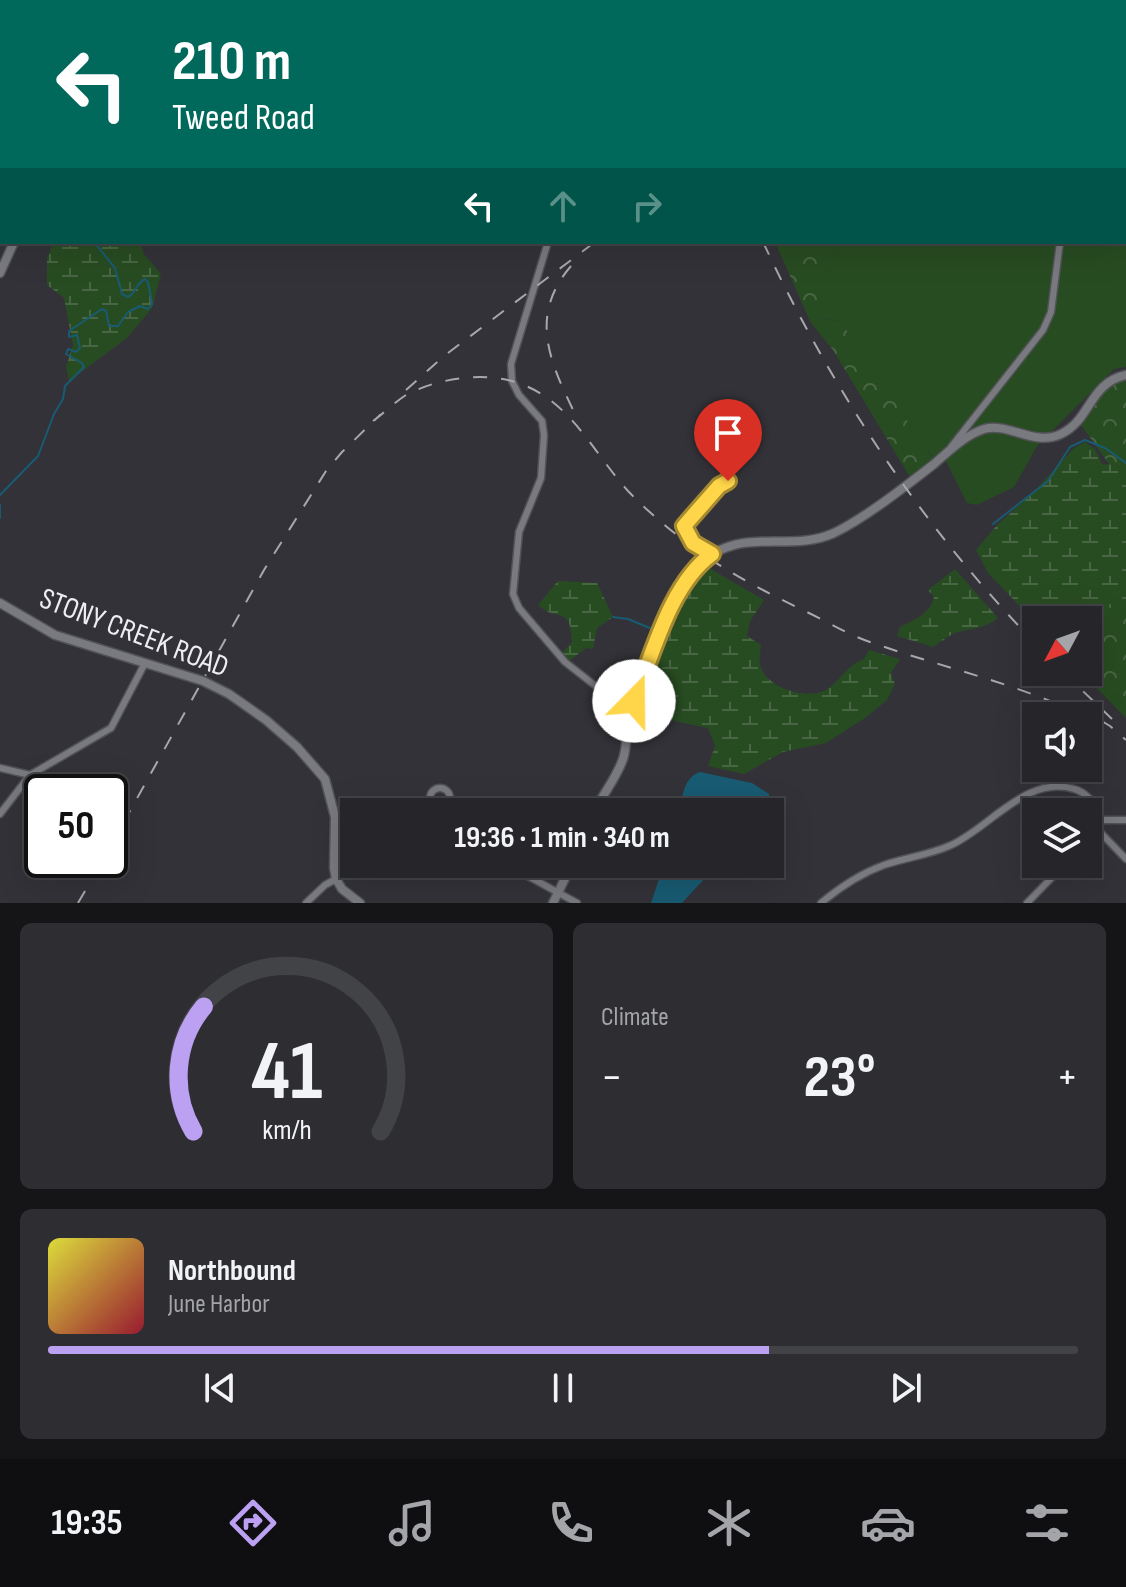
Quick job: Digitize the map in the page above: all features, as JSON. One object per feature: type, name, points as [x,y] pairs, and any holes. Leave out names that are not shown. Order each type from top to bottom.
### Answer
[{"type":"main road","points":[[0,273],[13,244]]},
{"type":"main road","points":[[602,798],[622,761],[628,719],[680,591],[695,569],[712,554],[747,542],[807,539],[833,533],[984,429],[1038,438],[1060,435],[1077,421],[1107,382],[1126,375]]},
{"type":"main road","name":"STONY CREEK ROAD","points":[[0,603],[55,635],[203,681],[229,694],[266,720],[315,765],[329,791],[335,817],[336,879]]},
{"type":"main road","points":[[553,903],[566,878]]},
{"type":"main road","points":[[336,879],[342,889],[360,903]]},
{"type":"street","points":[[547,244],[511,364],[512,381],[519,395],[542,421],[544,435],[541,478],[519,532],[513,594],[519,608],[565,662],[602,691],[628,719]]},
{"type":"street","points":[[947,453],[974,414],[1043,330],[1053,300],[1060,244]]},
{"type":"street","points":[[974,414],[984,429]]},
{"type":"street","points":[[712,554],[693,543],[684,526],[719,486],[728,481]]},
{"type":"street","points":[[32,774],[111,728],[145,663]]},
{"type":"street","points":[[0,768],[26,774]]},
{"type":"street","points":[[0,814],[24,783]]},
{"type":"street","points":[[821,903],[861,876],[952,845],[1018,799],[1052,787],[1070,788],[1088,798]]},
{"type":"street","points":[[1102,820],[1126,820]]},
{"type":"street","points":[[1102,834],[1126,859]]},
{"type":"street","points":[[532,878],[577,903]]},
{"type":"street","points":[[1027,903],[1051,878]]},
{"type":"street","points":[[306,903],[336,879]]},
{"type":"green space","points":[[52,244],[141,244],[143,253],[161,274],[152,308],[127,338],[69,381],[66,367],[73,345],[64,298],[47,285],[47,259]]},
{"type":"green space","points":[[776,244],[837,244],[818,288],[821,317],[845,324],[851,344],[880,380],[933,459],[910,477],[833,350],[811,323]]},
{"type":"green space","points":[[837,244],[1126,244],[1126,367],[1114,369],[1037,446],[1014,487],[977,505],[967,503],[945,459],[933,459],[880,380],[851,344],[845,324],[821,317],[818,288]]},
{"type":"green space","points":[[1126,379],[1126,488],[1079,422],[1114,381]]},
{"type":"green space","points":[[1085,442],[1095,449],[1102,464],[1126,466],[1126,615],[1106,606],[1102,609],[1102,606],[1022,606],[1022,608],[988,573],[976,550],[1073,449]]},
{"type":"green space","points":[[707,567],[764,600],[750,621],[747,636],[761,645],[761,667],[773,682],[799,693],[824,691],[852,665],[864,659],[869,650],[900,659],[891,673],[895,684],[887,700],[826,743],[783,752],[744,774],[708,766],[715,746],[708,728],[674,721],[643,692],[675,608]]},
{"type":"green space","points":[[955,569],[998,618],[983,626],[955,633],[933,647],[897,636],[900,627],[929,608],[934,597],[928,590]]},
{"type":"green space","points":[[1126,579],[1126,718],[1095,686],[1102,686],[1102,606],[1086,606]]},
{"type":"green space","points":[[558,581],[597,583],[613,617],[597,628],[593,649],[586,648],[569,661],[561,654],[572,642],[569,622],[538,605]]},
{"type":"water","points":[[700,772],[752,783],[769,794],[769,798],[682,798],[687,783]]},
{"type":"water","points":[[659,878],[705,878],[682,903],[651,903]]},
{"type":"waterway","points":[[0,495],[38,456],[63,399],[65,386],[84,367],[66,354],[68,349],[76,352],[80,348],[77,335],[69,337],[69,331],[102,309],[106,311],[109,326],[118,326],[128,312],[140,306],[148,309],[152,304],[145,279],[128,297],[122,294],[115,268],[96,244]]},
{"type":"waterway","points":[[993,524],[1048,481],[1070,447],[1085,440],[1105,448],[1126,463]]},
{"type":"waterway","points":[[0,505],[0,518]]},
{"type":"waterway","points":[[613,617],[628,619],[657,631]]},
{"type":"railway","points":[[406,390],[444,356],[592,244]]},
{"type":"railway","points":[[764,244],[819,351],[883,455],[955,553],[1022,629]]},
{"type":"railway","points":[[571,266],[550,303],[547,321],[551,358],[575,414]]},
{"type":"railway","points":[[373,421],[406,395],[444,381],[472,377],[499,378],[532,389],[564,412],[646,509],[686,542],[733,573],[857,637],[1053,702]]},
{"type":"railway","points":[[128,815],[264,570],[326,471],[380,415]]},
{"type":"railway","points":[[1078,686],[1112,719]]},
{"type":"railway","points":[[1102,721],[1126,740]]},
{"type":"railway","points":[[78,903],[93,878]]},
{"type":"route","points":[[634,701],[680,591],[687,578],[712,554],[693,543],[684,526],[719,486],[728,481]]}]
